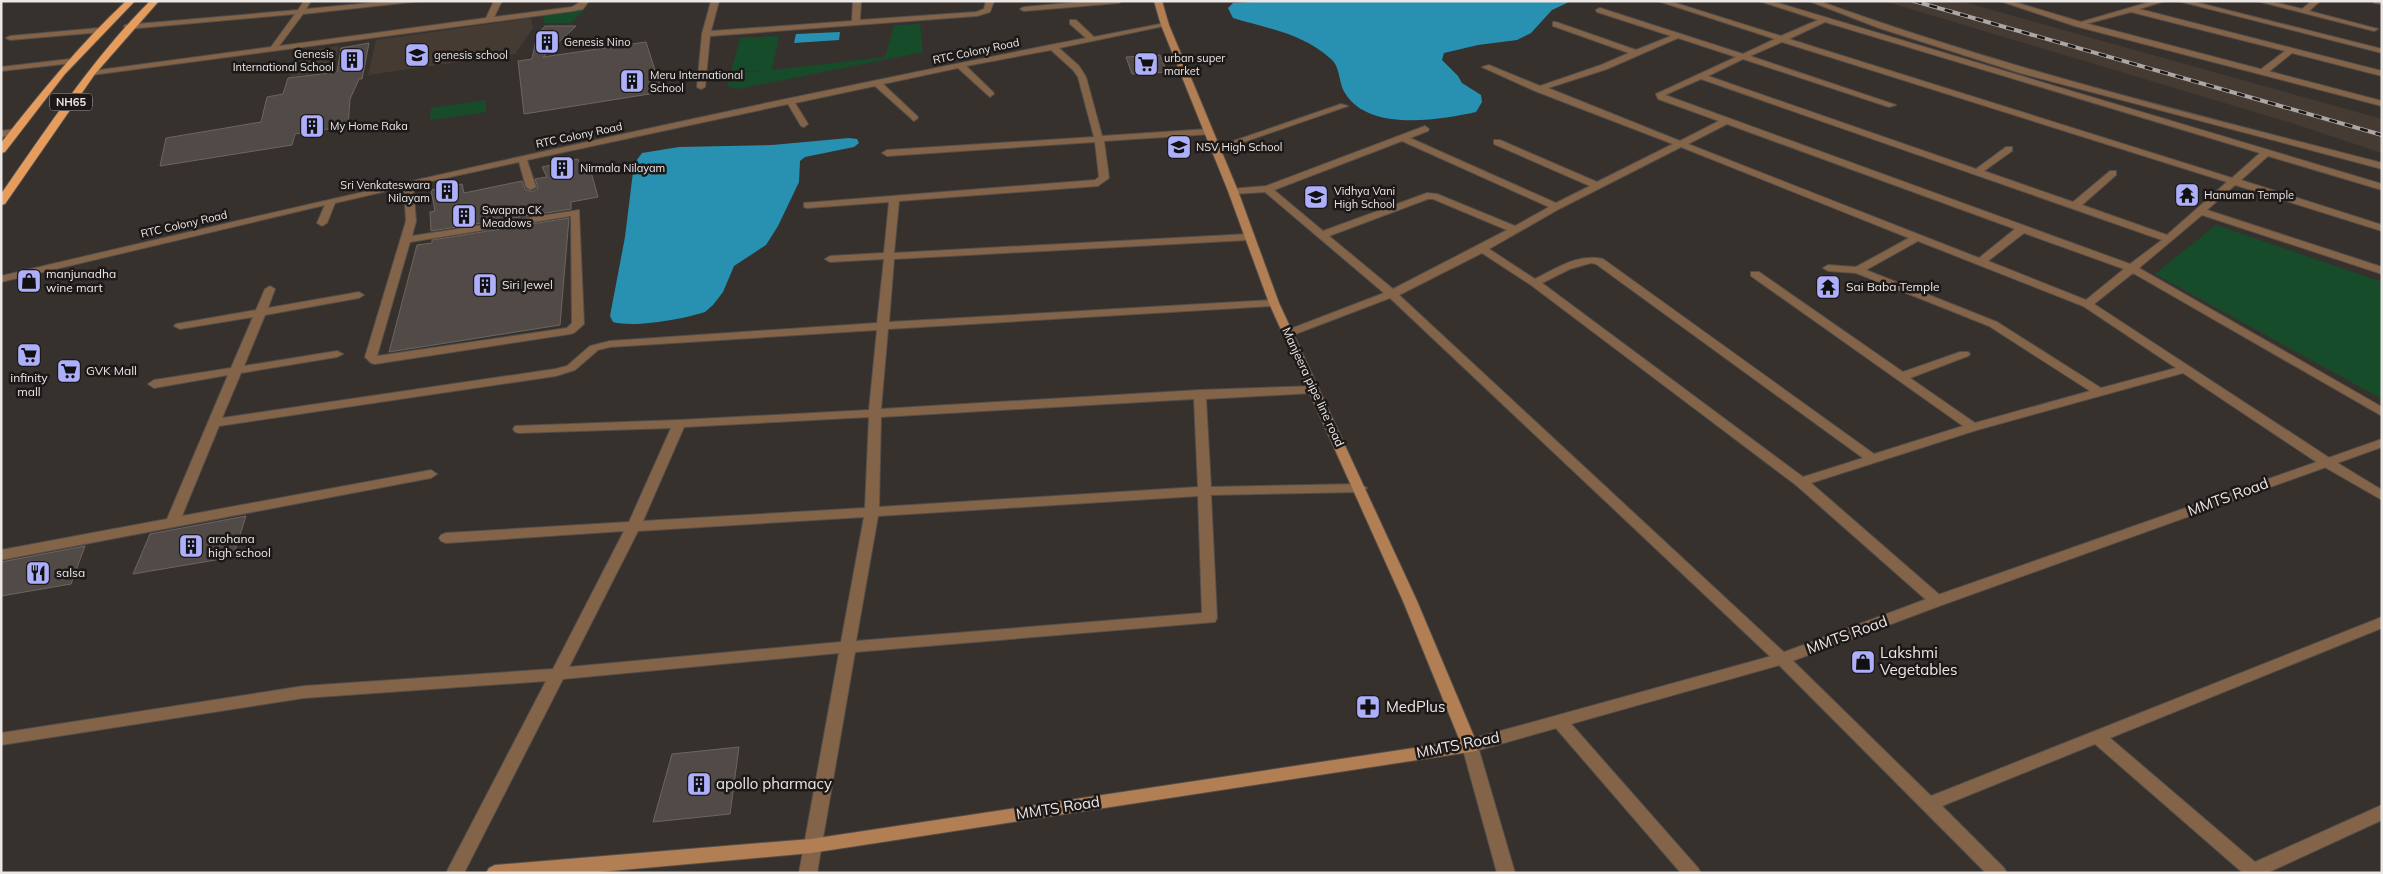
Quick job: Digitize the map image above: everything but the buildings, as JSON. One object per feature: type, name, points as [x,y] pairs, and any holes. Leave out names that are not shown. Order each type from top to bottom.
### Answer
[{"type":"highway","name":"NH65","points":[[1,150],[70,61],[99,30],[131,1]]},
{"type":"highway","name":"NH65","points":[[1,202],[92,73],[128,27],[155,1]]},
{"type":"main road","name":"Manjeera pipe line road","points":[[1158,1],[1165,25],[1233,191],[1274,303],[1410,600],[1470,746]]},
{"type":"main road","name":"MMTS Road","points":[[495,873],[811,846],[1470,746]]},
{"type":"street","points":[[273,49],[308,1]]},
{"type":"street","points":[[128,27],[418,1]]},
{"type":"street","points":[[489,20],[498,1]]},
{"type":"street","points":[[92,73],[580,8],[586,1]]},
{"type":"street","points":[[701,86],[706,34],[715,1]]},
{"type":"street","points":[[856,22],[857,1]]},
{"type":"street","points":[[706,34],[976,14],[987,10],[990,1]]},
{"type":"street","points":[[1024,9],[1074,3],[1119,1]]},
{"type":"street","points":[[1661,1],[2382,228]]},
{"type":"street","points":[[1762,1],[2052,84],[2382,187]]},
{"type":"street","points":[[1812,1],[2008,71]]},
{"type":"street","points":[[2004,1],[2078,24],[2382,104]]},
{"type":"street","points":[[2078,24],[2162,1]]},
{"type":"street","points":[[2181,1],[2365,37],[2382,24]]},
{"type":"street","points":[[2260,1],[2303,12],[2365,37],[2373,59],[2382,74]]},
{"type":"street","points":[[2303,12],[2317,1]]},
{"type":"street","points":[[2377,1],[2382,2]]},
{"type":"street","points":[[1600,10],[1892,105]]},
{"type":"street","points":[[2132,10],[2290,50],[2373,59]]},
{"type":"street","points":[[1824,20],[1660,94],[1661,98],[2133,269],[2382,412]]},
{"type":"street","points":[[1073,22],[1092,39]]},
{"type":"street","points":[[1556,24],[1636,53]]},
{"type":"street","name":"RTC Colony Road","points":[[1,279],[522,158],[877,83],[1165,25]]},
{"type":"street","points":[[10,38],[99,30]]},
{"type":"street","points":[[1538,89],[1604,67],[1679,35]]},
{"type":"street","points":[[807,205],[894,200],[1098,183],[1104,178],[1099,140],[1082,77],[1076,68],[1053,47]]},
{"type":"street","points":[[2263,72],[2290,50]]},
{"type":"street","points":[[1,69],[70,61]]},
{"type":"street","points":[[960,66],[990,94]]},
{"type":"street","points":[[1486,68],[2087,304],[2326,462],[2382,496]]},
{"type":"street","points":[[1701,76],[2169,239]]},
{"type":"street","points":[[877,83],[914,118]]},
{"type":"street","points":[[2052,84],[2382,166]]},
{"type":"street","points":[[790,101],[804,124]]},
{"type":"street","points":[[1215,150],[1344,106]]},
{"type":"street","points":[[1289,333],[1392,294],[1482,249],[1556,206],[1724,122]]},
{"type":"street","points":[[1233,191],[1268,189],[1425,129]]},
{"type":"street","points":[[1,134],[15,132]]},
{"type":"street","points":[[888,153],[1208,132]]},
{"type":"street","points":[[1404,138],[1556,206]]},
{"type":"street","points":[[1496,142],[1598,186]]},
{"type":"street","points":[[1977,172],[2009,149]]},
{"type":"street","points":[[2087,304],[2169,239],[2267,152]]},
{"type":"street","points":[[522,158],[531,187]]},
{"type":"street","points":[[2075,206],[2112,173]]},
{"type":"street","points":[[406,240],[576,212],[578,324],[570,331],[375,361],[372,357],[411,220],[408,183]]},
{"type":"street","points":[[1268,189],[1392,294],[1782,659],[1998,873]]},
{"type":"street","points":[[1322,235],[1427,196],[1434,196],[1515,230]]},
{"type":"street","points":[[808,873],[811,846],[872,510],[875,412],[894,200]]},
{"type":"street","points":[[322,223],[331,201]]},
{"type":"street","points":[[2200,210],[2382,271]]},
{"type":"street","points":[[1980,262],[2022,229]]},
{"type":"street","points":[[830,258],[1249,237]]},
{"type":"street","points":[[1858,270],[1916,238]]},
{"type":"street","points":[[1482,249],[1535,283],[1801,482],[1938,601]]},
{"type":"street","points":[[1535,283],[1581,260],[1590,258],[1599,261],[1874,460]]},
{"type":"street","points":[[1828,268],[1858,270],[1993,324],[2099,392]]},
{"type":"street","points":[[1755,274],[1973,427]]},
{"type":"street","points":[[174,522],[270,289]]},
{"type":"street","points":[[180,326],[359,295]]},
{"type":"street","points":[[215,423],[556,372],[571,368],[594,348],[610,344],[678,338],[1274,303]]},
{"type":"street","points":[[154,384],[337,354]]},
{"type":"street","points":[[1901,377],[1964,354]]},
{"type":"street","points":[[1801,482],[1973,427],[2185,369]]},
{"type":"street","points":[[519,429],[679,424],[1314,389]]},
{"type":"street","points":[[1,739],[304,692],[558,674],[848,647],[1210,618],[1200,394]]},
{"type":"street","points":[[455,873],[633,528],[679,424]]},
{"type":"street","name":"MMTS Road","points":[[1470,746],[1782,659],[1938,601],[2382,443]]},
{"type":"street","points":[[1,555],[431,474]]},
{"type":"street","points":[[446,538],[633,528],[872,510],[1204,492],[1360,488]]},
{"type":"street","points":[[1929,804],[2382,622]]},
{"type":"street","points":[[1560,722],[1692,873]]},
{"type":"street","points":[[2096,736],[2254,872],[2382,812]]},
{"type":"street","points":[[1470,746],[1506,873]]},
{"type":"shaded area","points":[[1884,1],[1960,1],[2382,119],[2382,153],[2295,124]]},
{"type":"shaded area","points":[[531,18],[533,28],[515,54],[368,75],[376,40]]},
{"type":"shaded area","points":[[339,46],[332,71],[290,77],[296,52]]},
{"type":"green space","points":[[585,9],[571,23],[544,23],[543,15]]},
{"type":"green space","points":[[920,24],[923,52],[738,89],[727,86],[731,74],[770,70],[731,72],[740,38],[779,36],[772,70],[885,57],[894,25]]},
{"type":"green space","points":[[486,100],[486,112],[430,120],[431,108]]},
{"type":"green space","points":[[2216,225],[2382,282],[2382,399],[2155,274]]},
{"type":"water","points":[[1271,1],[1571,1],[1552,10],[1531,33],[1517,40],[1478,45],[1444,53],[1442,60],[1458,76],[1462,83],[1481,95],[1482,102],[1476,112],[1444,118],[1406,120],[1370,114],[1356,105],[1345,93],[1334,63],[1320,50],[1285,33],[1233,18],[1228,8],[1233,3]]},
{"type":"water","points":[[840,32],[839,40],[794,43],[796,34]]},
{"type":"water","points":[[849,138],[857,139],[859,143],[854,147],[805,157],[800,161],[799,182],[778,226],[766,245],[734,266],[723,292],[705,312],[672,320],[646,323],[623,324],[613,322],[610,316],[625,237],[634,164],[642,153],[679,147],[772,145]]},
{"type":"railway","points":[[1914,1],[2382,135]]},
{"type":"place","name":"Genesis Nino","points":[[547,42]]},
{"type":"place","name":"genesis school","points":[[417,55]]},
{"type":"place","name":"Genesis International School","points":[[352,60]]},
{"type":"place","name":"urban super market","points":[[1146,64]]},
{"type":"place","name":"Meru International School","points":[[632,81]]},
{"type":"place","name":"My Home Raka","points":[[312,126]]},
{"type":"place","name":"NSV High School","points":[[1179,147]]},
{"type":"place","name":"Nirmala Nilayam","points":[[562,168]]},
{"type":"place","name":"Sri Venkateswara Nilayam","points":[[447,191]]},
{"type":"place","name":"Hanuman Temple","points":[[2187,195]]},
{"type":"place","name":"Vidhya Vani High School","points":[[1316,197]]},
{"type":"place","name":"Swapna CK Meadows","points":[[464,216]]},
{"type":"place","name":"manjunadha wine mart","points":[[29,281]]},
{"type":"place","name":"Siri Jewel","points":[[485,285]]},
{"type":"place","name":"Sai Baba Temple","points":[[1828,287]]},
{"type":"place","name":"infinity mall","points":[[29,355]]},
{"type":"place","name":"GVK Mall","points":[[69,371]]},
{"type":"place","name":"arohana high school","points":[[191,546]]},
{"type":"place","name":"salsa","points":[[38,573]]},
{"type":"place","name":"Lakshmi Vegetables","points":[[1863,662]]},
{"type":"place","name":"MedPlus","points":[[1368,707]]},
{"type":"place","name":"apollo pharmacy","points":[[699,784]]}]
